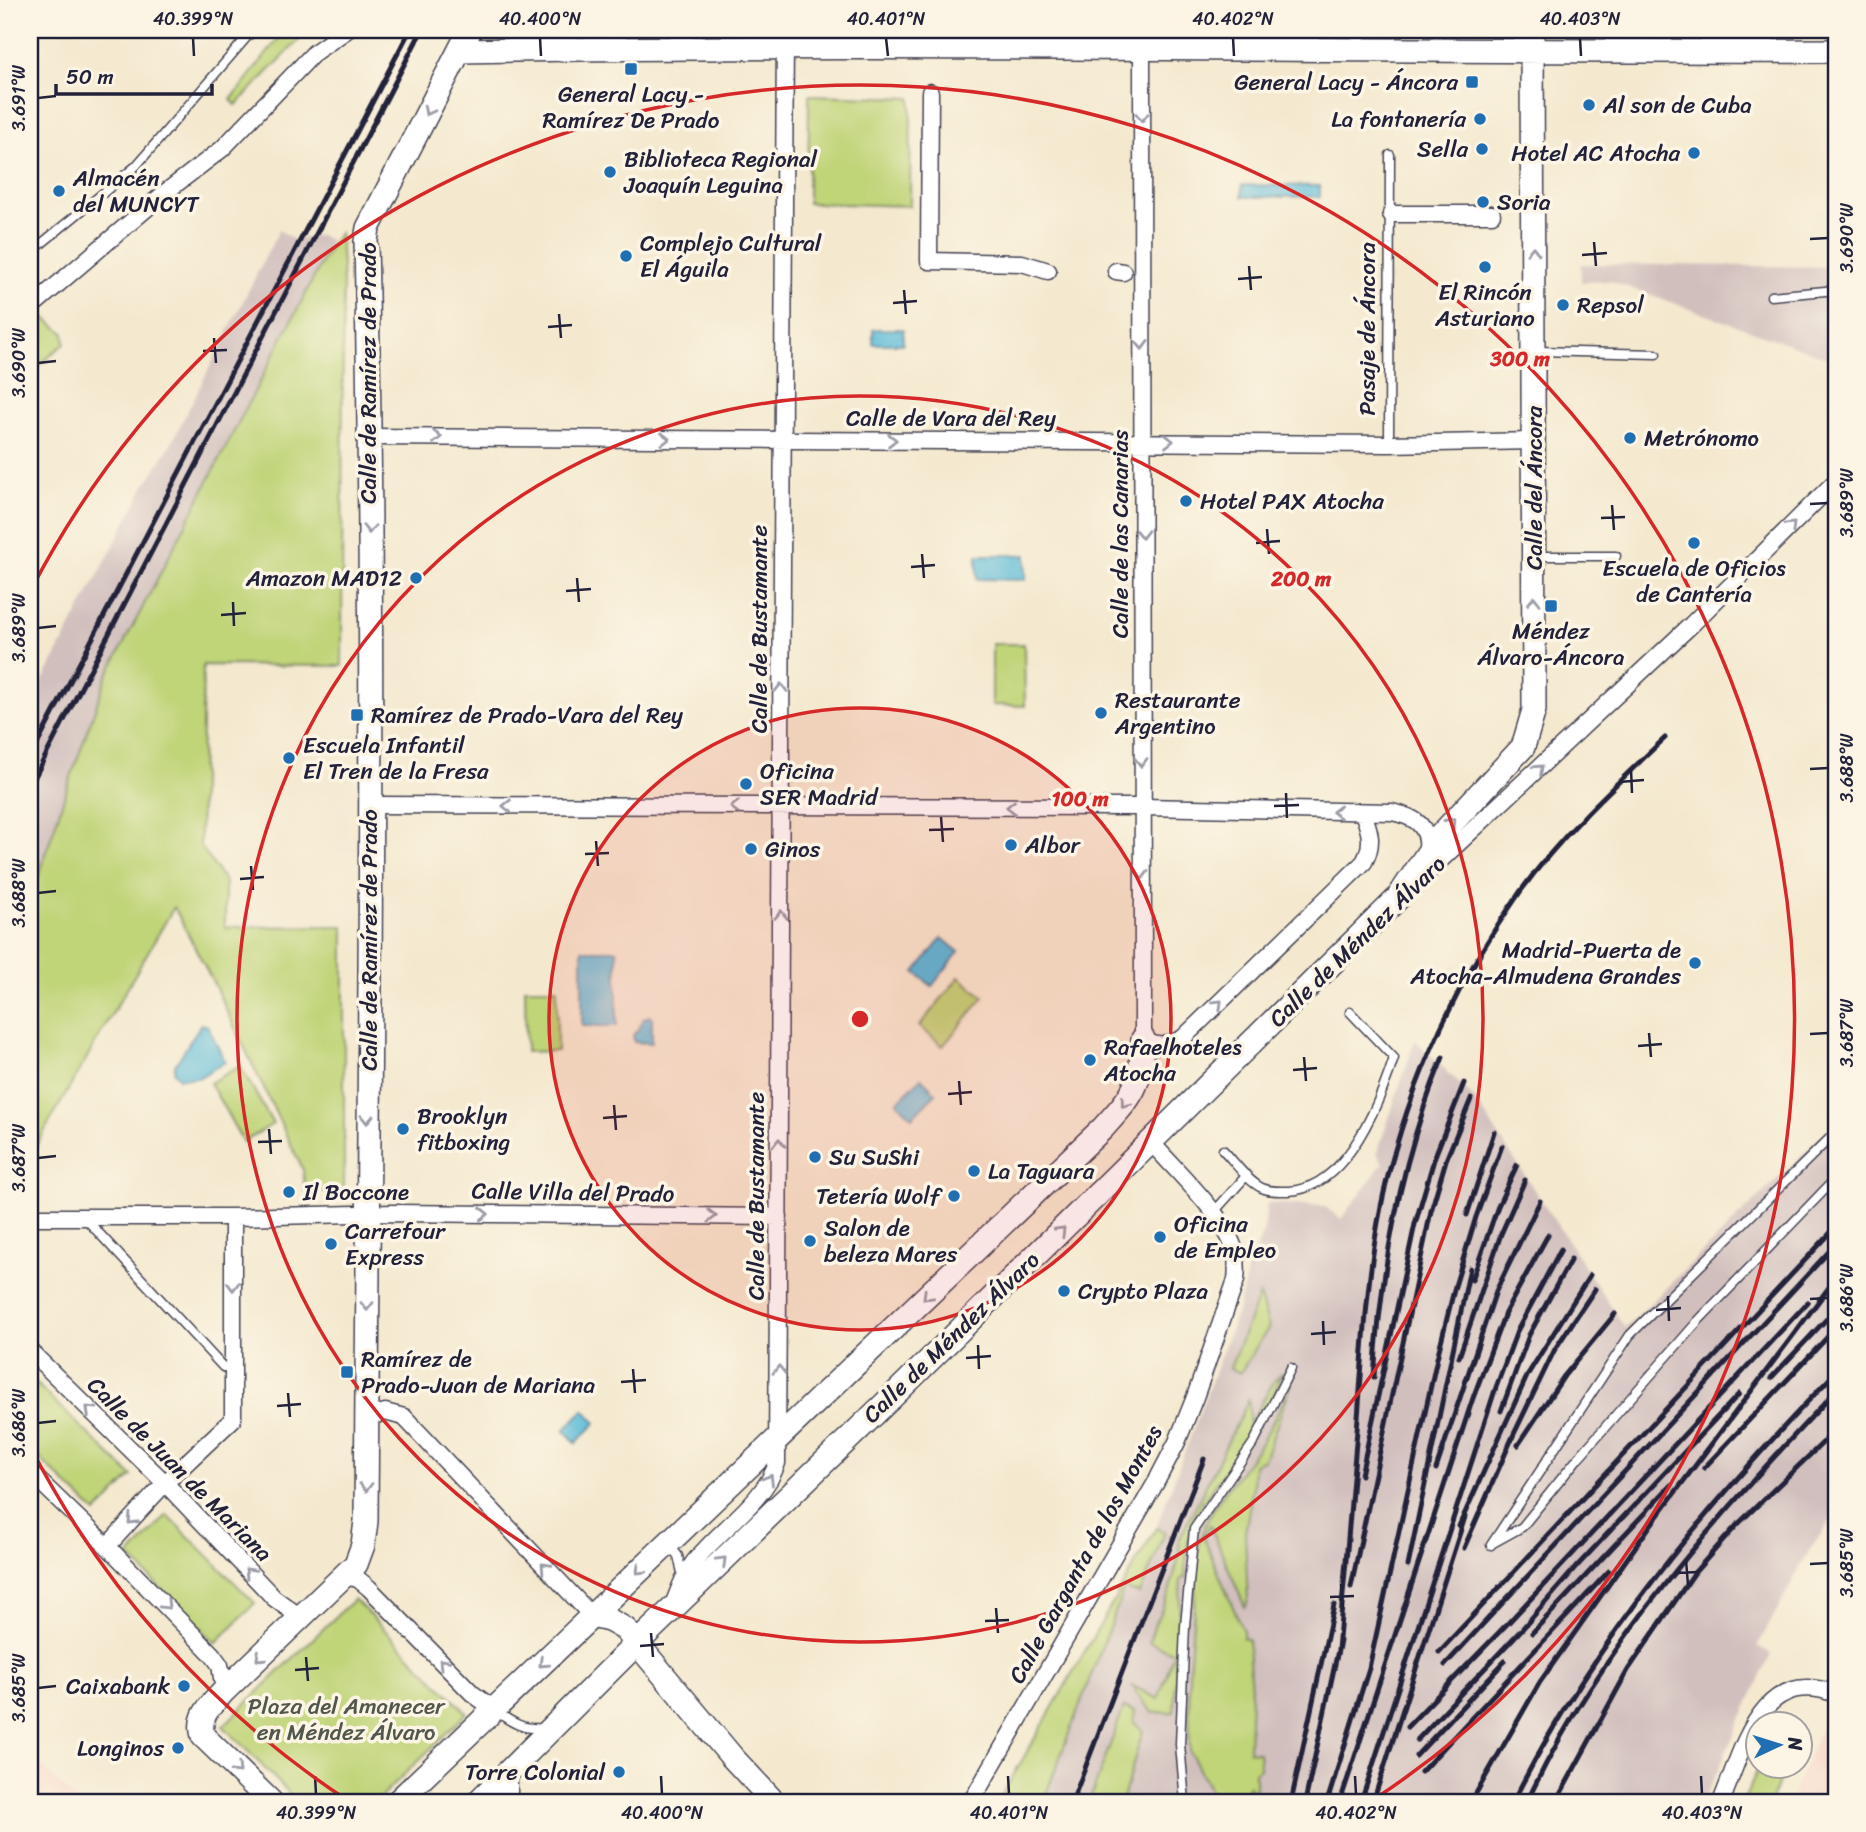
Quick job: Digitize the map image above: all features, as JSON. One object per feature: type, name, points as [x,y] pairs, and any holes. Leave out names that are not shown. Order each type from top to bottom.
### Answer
[{"type":"main road","name":"Calle de Ramírez de Prado","points":[[345,1576],[360,1556],[365,1533],[367,1418],[369,437],[366,241],[368,228],[470,30]]},
{"type":"main road","points":[[460,51],[785,39],[1532,41],[1836,51]]},
{"type":"main road","name":"Calle del Áncora","points":[[1398,898],[1427,853],[1453,820],[1523,747],[1531,729],[1534,710],[1532,41]]},
{"type":"main road","name":"Calle de Méndez Álvaro","points":[[478,1802],[1398,898]]},
{"type":"main road","name":"Calle de Méndez Álvaro","points":[[397,1802],[1117,1113],[1138,1084],[1143,1065],[1143,1039]]},
{"type":"main road","points":[[271,1802],[203,1736],[201,1729],[205,1712],[345,1576]]},
{"type":"main road","points":[[592,1616],[609,1620],[625,1629],[638,1642],[732,1757],[774,1802]]},
{"type":"main road","points":[[732,1757],[764,1802]]},
{"type":"street","points":[[37,302],[167,191],[222,149],[315,52],[347,30]]},
{"type":"street","name":"Calle de Bustamante","points":[[778,1438],[785,39]]},
{"type":"street","name":"Calle de las Canarias","points":[[1142,39],[1143,1039]]},
{"type":"street","points":[[930,92],[929,261],[1022,263],[1048,271]]},
{"type":"street","name":"Pasaje de Áncora","points":[[1391,214],[1492,214]]},
{"type":"street","name":"Calle de Vara del Rey","points":[[369,437],[1389,444],[1534,441]]},
{"type":"street","name":"Calle de Méndez Álvaro","points":[[1398,898],[1634,680],[1836,481]]},
{"type":"street","points":[[369,805],[1142,807],[1392,812],[1409,816],[1424,831],[1427,837],[1427,853]]},
{"type":"street","points":[[1143,1039],[1160,1046],[1170,1045],[1183,1038],[1364,862],[1371,849],[1371,840],[1363,813]]},
{"type":"street","name":"Calle Garganta de los Montes","points":[[971,1802],[1155,1484],[1181,1431],[1236,1280],[1236,1254],[1231,1242],[1213,1213],[1151,1142]]},
{"type":"street","points":[[30,1220],[34,1217],[367,1214]]},
{"type":"street","name":"Calle Villa del Prado","points":[[367,1214],[779,1217]]},
{"type":"street","points":[[109,1548],[112,1541],[165,1483],[233,1419],[233,1217]]},
{"type":"street","name":"Calle de Juan de Mariana","points":[[30,1351],[165,1483],[274,1598],[300,1618]]},
{"type":"street","points":[[367,1418],[385,1412],[404,1417],[592,1616]]},
{"type":"street","name":"Calle de Méndez Álvaro","points":[[671,1611],[683,1580],[701,1554],[773,1476],[777,1463],[778,1438]]},
{"type":"street","points":[[30,1472],[109,1548],[212,1654],[220,1665],[224,1691]]},
{"type":"street","points":[[345,1576],[358,1580],[369,1588],[473,1694],[494,1709]]},
{"type":"street","points":[[1721,1802],[1757,1716],[1769,1702],[1784,1692],[1801,1688],[1816,1687],[1836,1694]]},
{"type":"street","points":[[509,1771],[509,1802]]},
{"type":"lane","points":[[30,253],[135,166],[253,30]]},
{"type":"lane","name":"Pasaje de Áncora","points":[[1389,444],[1390,155]]},
{"type":"lane","points":[[1771,296],[1836,290]]},
{"type":"lane","points":[[1534,351],[1656,354]]},
{"type":"lane","points":[[1534,556],[1616,556]]},
{"type":"lane","points":[[1223,1150],[1264,1189],[1296,1191],[1316,1183],[1348,1157],[1368,1123],[1394,1058],[1350,1012]]},
{"type":"lane","points":[[1836,1132],[1630,1335],[1491,1545],[1522,1527],[1579,1457],[1698,1321],[1836,1178]]},
{"type":"lane","points":[[1213,1213],[1247,1175]]},
{"type":"lane","points":[[85,1218],[223,1367],[233,1373]]},
{"type":"lane","points":[[1185,1802],[1180,1744],[1185,1626],[1194,1529],[1254,1442],[1291,1368]]},
{"type":"lane","points":[[668,1543],[678,1556],[683,1580]]},
{"type":"lane","points":[[494,1709],[519,1726],[531,1730],[552,1728]]},
{"type":"shaded area","points":[[279,230],[294,240],[319,235],[330,240],[328,250],[106,678],[30,903],[30,705],[146,484],[171,444]]},
{"type":"shaded area","points":[[1581,264],[1836,267],[1836,361],[1611,281],[1581,282]]},
{"type":"shaded area","points":[[1415,1040],[1474,1098],[1625,1328],[1836,1122],[1836,1513],[1809,1551],[1757,1647],[1771,1654],[1703,1802],[998,1802],[1156,1528],[1239,1307],[1247,1271],[1264,1229],[1267,1203],[1324,1206],[1341,1219],[1383,1163],[1377,1153]]},
{"type":"shaded area","points":[[1832,1703],[1836,1705],[1836,1802],[1789,1802],[1799,1780],[1814,1780],[1814,1744]]},
{"type":"shaded area","points":[[30,1755],[78,1802],[30,1802]]},
{"type":"green space","points":[[285,30],[309,30],[236,105],[231,100]]},
{"type":"green space","points":[[809,95],[911,98],[910,206],[808,203]]},
{"type":"green space","points":[[340,232],[343,284],[342,666],[203,665],[200,845],[225,882],[225,927],[344,926],[344,1190],[305,1191],[303,1170],[174,907],[30,1156],[30,903],[66,791],[106,678],[328,250]]},
{"type":"green space","points":[[30,300],[44,317],[64,333],[65,343],[30,373]]},
{"type":"green space","points":[[992,644],[1024,644],[1025,706],[992,705]]},
{"type":"green space","points":[[959,977],[984,997],[943,1046],[919,1026]]},
{"type":"green space","points":[[525,988],[557,988],[557,1051],[526,1052]]},
{"type":"green space","points":[[240,1066],[273,1124],[243,1142],[210,1083]]},
{"type":"green space","points":[[1259,1295],[1269,1327],[1240,1373],[1230,1368]]},
{"type":"green space","points":[[1283,1372],[1257,1427],[1209,1493],[1192,1525],[1187,1545],[1185,1578],[1181,1579],[1174,1712],[1153,1713],[1133,1686],[1158,1699],[1174,1653],[1149,1642],[1168,1596],[1180,1554],[1179,1540],[1249,1399],[1249,1425],[1274,1381]]},
{"type":"green space","points":[[30,1378],[132,1476],[96,1513],[30,1449]]},
{"type":"green space","points":[[1292,1383],[1264,1460],[1254,1465],[1245,1532],[1248,1601],[1245,1607],[1210,1525],[1203,1536],[1243,1631],[1243,1638],[1248,1639],[1251,1692],[1249,1751],[1259,1752],[1260,1768],[1255,1772],[1255,1789],[1250,1789],[1249,1786],[1246,1790],[1249,1802],[1216,1802],[1190,1752],[1189,1673],[1199,1545],[1208,1518],[1259,1446]]},
{"type":"green space","points":[[167,1515],[255,1603],[216,1643],[129,1557]]},
{"type":"green space","points":[[1156,1528],[1165,1532],[1140,1594],[1124,1589],[1043,1802],[998,1802]]},
{"type":"green space","name":"Plaza del Amanecer en Méndez Álvaro","points":[[354,1599],[467,1713],[376,1802],[298,1802],[223,1726]]},
{"type":"green space","points":[[1124,1707],[1135,1711],[1134,1723],[1143,1730],[1122,1802],[1089,1802]]},
{"type":"green space","points":[[1753,1780],[1780,1780],[1770,1802],[1743,1802]]},
{"type":"water","points":[[1242,185],[1320,186],[1320,197],[1242,197]]},
{"type":"water","points":[[873,329],[903,329],[903,344],[873,344]]},
{"type":"water","points":[[977,555],[1026,555],[1026,580],[977,579]]},
{"type":"water","points":[[942,938],[959,952],[932,986],[915,972]]},
{"type":"water","points":[[582,950],[617,950],[617,1026],[582,1026]]},
{"type":"water","points":[[649,1016],[652,1018],[652,1043],[634,1042],[633,1035],[642,1020]]},
{"type":"water","points":[[201,1024],[208,1026],[225,1062],[198,1078],[179,1078],[174,1072],[175,1065]]},
{"type":"water","points":[[921,1078],[936,1093],[912,1117],[897,1102]]},
{"type":"water","points":[[584,1410],[596,1423],[576,1443],[564,1430]]},
{"type":"railway","points":[[30,758],[410,30]]},
{"type":"railway","points":[[30,786],[422,30]]},
{"type":"railway","points":[[1338,1650],[1365,1326],[1376,1233],[1389,1172],[1412,1098],[1459,991],[1520,892],[1570,831],[1665,738]]},
{"type":"railway","points":[[1374,1377],[1382,1295],[1395,1214],[1415,1134],[1443,1057]]},
{"type":"railway","points":[[1361,1475],[1415,1224],[1435,1156],[1464,1083]]},
{"type":"railway","points":[[1351,1587],[1431,1211],[1446,1160],[1471,1099]]},
{"type":"railway","points":[[1467,1215],[1494,1132]]},
{"type":"railway","points":[[1327,1802],[1369,1668],[1455,1286],[1502,1146]]},
{"type":"railway","points":[[1472,1280],[1498,1206],[1517,1165]]},
{"type":"railway","points":[[1459,1357],[1501,1234],[1525,1180]]},
{"type":"railway","points":[[1436,1469],[1496,1291],[1540,1201]]},
{"type":"railway","points":[[1439,1652],[1836,1227]]},
{"type":"railway","points":[[1340,1802],[1473,1398],[1505,1313],[1548,1235]]},
{"type":"railway","points":[[1445,1665],[1836,1244]]},
{"type":"railway","points":[[1361,1802],[1495,1390],[1517,1331],[1561,1249]]},
{"type":"railway","points":[[1501,1411],[1529,1335],[1571,1259]]},
{"type":"railway","points":[[1408,1566],[1470,1268]]},
{"type":"railway","points":[[1459,1526],[1528,1374],[1590,1275]]},
{"type":"railway","points":[[1471,1802],[1540,1682],[1650,1526],[1836,1278]]},
{"type":"railway","points":[[1464,1548],[1555,1349],[1595,1289]]},
{"type":"railway","points":[[1407,1727],[1509,1622],[1808,1302]]},
{"type":"railway","points":[[1771,1378],[1836,1309]]},
{"type":"railway","points":[[1518,1445],[1564,1376],[1615,1314]]},
{"type":"railway","points":[[1704,1468],[1836,1328]]},
{"type":"railway","points":[[1513,1802],[1580,1684],[1658,1575],[1744,1471],[1836,1372]]},
{"type":"railway","points":[[1527,1802],[1589,1689],[1665,1584],[1748,1486],[1836,1391]]},
{"type":"railway","points":[[1417,1740],[1739,1394]]},
{"type":"railway","points":[[1556,1802],[1628,1670],[1695,1572],[1737,1525],[1836,1430]]},
{"type":"railway","points":[[1072,1802],[1204,1459]]},
{"type":"railway","points":[[1532,1633],[1671,1485]]},
{"type":"railway","points":[[1373,1802],[1465,1517]]},
{"type":"railway","points":[[1421,1772],[1609,1571]]},
{"type":"railway","points":[[1291,1802],[1334,1605]]},
{"type":"railway","points":[[1305,1802],[1340,1641]]},
{"type":"railway","points":[[1416,1756],[1505,1661]]},
{"type":"place","name":"General Lacy - Ramírez De Prado","points":[[631,69]]},
{"type":"place","name":"General Lacy - Áncora","points":[[1472,82]]},
{"type":"place","name":"Al son de Cuba","points":[[1589,105]]},
{"type":"place","name":"La fontanería","points":[[1480,119]]},
{"type":"place","name":"Sella","points":[[1482,149]]},
{"type":"place","name":"Hotel AC Atocha","points":[[1694,153]]},
{"type":"place","name":"Biblioteca Regional Joaquín Leguina","points":[[610,172]]},
{"type":"place","name":"Almacén del MUNCYT","points":[[59,191]]},
{"type":"place","name":"Soria","points":[[1483,202]]},
{"type":"place","name":"Complejo Cultural El Águila","points":[[626,256]]},
{"type":"place","name":"El Rincón Asturiano","points":[[1485,267]]},
{"type":"place","name":"Repsol","points":[[1563,305]]},
{"type":"place","name":"Metrónomo","points":[[1630,438]]},
{"type":"place","name":"Hotel PAX Atocha","points":[[1186,501]]},
{"type":"place","name":"Escuela de Oficios de Cantería","points":[[1694,543]]},
{"type":"place","name":"Amazon MAD12","points":[[416,578]]},
{"type":"place","name":"Méndez Álvaro-Áncora","points":[[1551,606]]},
{"type":"place","name":"Restaurante Argentino","points":[[1101,713]]},
{"type":"place","name":"Ramírez de Prado-Vara del Rey","points":[[357,715]]},
{"type":"place","name":"Escuela Infantil El Tren de la Fresa","points":[[289,758]]},
{"type":"place","name":"Oficina SER Madrid","points":[[746,784]]},
{"type":"place","name":"Albor","points":[[1011,845]]},
{"type":"place","name":"Ginos","points":[[751,849]]},
{"type":"place","name":"Madrid-Puerta de Atocha-Almudena Grandes","points":[[1695,963]]},
{"type":"place","name":"Rafaelhoteles Atocha","points":[[1090,1060]]},
{"type":"place","name":"Brooklyn fitboxing","points":[[403,1129]]},
{"type":"place","name":"Su SuShi","points":[[815,1157]]},
{"type":"place","name":"La Taguara","points":[[974,1171]]},
{"type":"place","name":"Il Boccone","points":[[289,1192]]},
{"type":"place","name":"Tetería Wolf","points":[[954,1196]]},
{"type":"place","name":"Oficina de Empleo","points":[[1160,1237]]},
{"type":"place","name":"Salon de beleza Mares","points":[[810,1241]]},
{"type":"place","name":"Carrefour Express","points":[[331,1244]]},
{"type":"place","name":"Crypto Plaza","points":[[1064,1291]]},
{"type":"place","name":"Ramírez de Prado-Juan de Mariana","points":[[347,1372]]},
{"type":"place","name":"Caixabank","points":[[184,1686]]},
{"type":"place","name":"Longinos","points":[[178,1748]]},
{"type":"place","name":"Torre Colonial","points":[[619,1772]]}]
